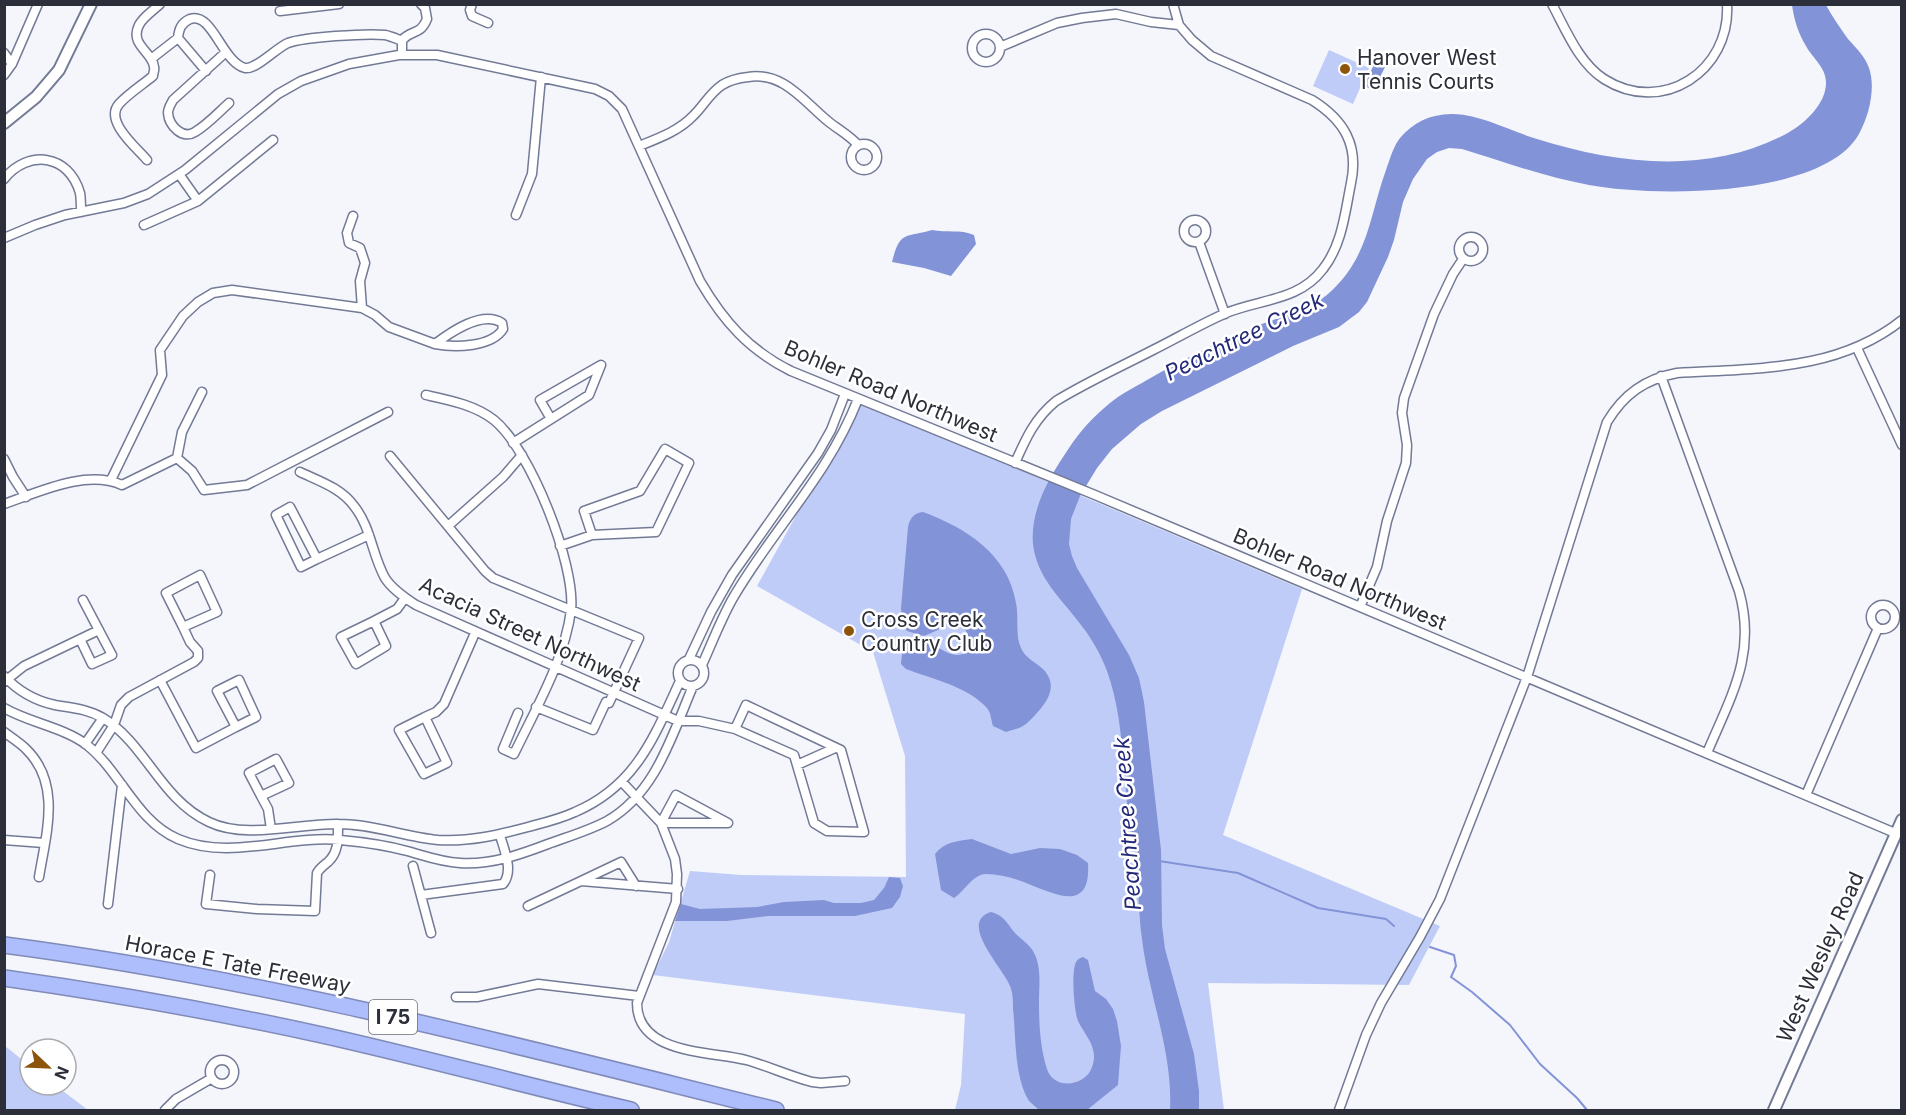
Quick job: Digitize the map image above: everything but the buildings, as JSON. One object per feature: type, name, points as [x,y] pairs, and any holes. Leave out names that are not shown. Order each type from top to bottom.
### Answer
[{"type":"highway","name":"Horace E Tate Freeway","points":[[4,945],[137,965],[391,1016],[776,1110]]},
{"type":"highway","name":"I 75","points":[[4,978],[228,1015],[445,1064],[631,1110]]},
{"type":"street","points":[[4,75],[12,64],[38,4]]},
{"type":"street","points":[[4,123],[52,81],[66,59],[91,4]]},
{"type":"street","points":[[147,160],[116,124],[115,112],[118,105],[153,76],[154,66],[139,46],[137,36],[139,24],[160,4]]},
{"type":"street","points":[[280,11],[339,4]]},
{"type":"street","points":[[402,54],[402,41],[408,34],[420,31],[425,24],[427,12],[421,4]]},
{"type":"street","points":[[472,4],[470,10],[472,16],[488,23]]},
{"type":"street","points":[[1015,463],[1033,424],[1043,411],[1056,401],[1225,314],[1291,295],[1309,284],[1324,269],[1334,254],[1353,175],[1353,154],[1344,129],[1326,109],[1312,100],[1211,56],[1179,25],[1173,4]]},
{"type":"street","points":[[1552,4],[1591,69],[1616,86],[1647,93],[1677,87],[1692,80],[1705,68],[1717,52],[1725,35],[1726,4]]},
{"type":"street","points":[[1000,47],[1057,23],[1082,18],[1116,14],[1151,22],[1179,25]]},
{"type":"street","points":[[151,59],[178,38],[179,29],[185,21],[193,18],[200,18],[206,22],[226,52],[241,66],[247,68],[253,68],[266,56],[288,43],[303,40],[364,34],[385,35],[402,41]]},
{"type":"street","points":[[178,38],[206,71]]},
{"type":"street","points":[[226,52],[173,100],[168,115],[172,125],[185,135],[194,134],[229,103]]},
{"type":"street","points":[[4,53],[12,64]]},
{"type":"street","name":"Bohler Road Northwest","points":[[4,238],[35,225],[135,199],[179,174],[278,94],[301,81],[349,64],[402,54],[424,54],[455,58],[595,89],[609,96],[622,109],[700,281],[724,318],[747,343],[770,361],[845,394],[1095,495],[1895,833]]},
{"type":"street","points":[[639,146],[667,135],[682,126],[723,85],[737,79],[754,76],[771,78],[788,86],[858,145]]},
{"type":"street","points":[[516,215],[532,174],[541,77]]},
{"type":"street","points":[[144,225],[198,201],[273,140]]},
{"type":"street","points":[[4,179],[20,164],[31,160],[51,160],[72,177],[80,194],[81,212]]},
{"type":"street","points":[[179,174],[198,201]]},
{"type":"street","points":[[353,216],[347,233],[349,243],[360,248],[365,263],[360,280],[362,308]]},
{"type":"street","points":[[1199,242],[1225,314]]},
{"type":"street","points":[[1360,607],[1377,567],[1387,521],[1406,463],[1407,445],[1402,413],[1404,398],[1434,314],[1453,274],[1463,259]]},
{"type":"street","points":[[111,480],[162,375],[160,350],[183,316],[198,302],[213,293],[232,290],[362,308],[389,327],[435,344],[457,346],[488,340],[500,334],[503,328],[502,323],[498,320],[485,320],[467,324],[435,344]]},
{"type":"street","points":[[1340,1110],[1366,1035],[1381,1003],[1441,896],[1527,677],[1607,422],[1616,407],[1645,382],[1660,376],[1798,365],[1857,348],[1902,320]]},
{"type":"street","points":[[1857,348],[1902,445]]},
{"type":"street","points":[[513,443],[551,419],[589,395],[601,365],[540,400],[551,419]]},
{"type":"street","points":[[1660,376],[1735,580],[1745,617],[1746,645],[1741,670],[1707,753]]},
{"type":"street","points":[[177,458],[182,432],[202,392]]},
{"type":"street","points":[[689,659],[711,612],[732,575],[818,453],[831,430],[845,394]]},
{"type":"street","points":[[426,395],[455,402],[484,413],[499,424],[522,455],[536,481],[560,546],[569,578],[571,610],[555,667],[514,754],[503,749],[518,713]]},
{"type":"street","points":[[702,665],[733,598],[827,463],[849,422],[858,399]]},
{"type":"street","points":[[177,458],[192,471],[204,490],[247,485],[388,412]]},
{"type":"street","points":[[560,546],[592,535],[656,532],[689,463],[665,448],[640,491],[584,512],[592,535]]},
{"type":"street","points":[[448,526],[504,477],[522,455]]},
{"type":"street","points":[[390,456],[493,578],[639,638],[615,693],[609,703],[606,702],[593,730],[536,707]]},
{"type":"street","points":[[4,504],[70,482],[111,480],[122,485],[177,458]]},
{"type":"street","points":[[4,459],[26,497]]},
{"type":"street","name":"Acacia Street Northwest","points":[[300,472],[332,487],[346,497],[360,514],[384,576],[405,598],[427,612],[678,721],[699,721],[735,729],[794,754],[796,765]]},
{"type":"street","points":[[317,559],[290,507],[276,516],[301,567],[369,535]]},
{"type":"street","points":[[96,753],[114,725],[121,705],[129,697],[198,658],[198,651],[190,642],[166,593],[200,575],[217,612],[183,627]]},
{"type":"street","points":[[374,621],[386,646],[356,664],[341,637],[397,609],[405,598]]},
{"type":"street","points":[[80,639],[92,664],[112,655],[83,600]]},
{"type":"street","points":[[1806,795],[1878,628]]},
{"type":"street","points":[[99,630],[24,666],[5,679],[38,700],[84,710],[114,725],[175,798],[194,815],[212,824],[230,829],[271,829],[338,824],[372,826],[440,840],[470,840],[500,835],[576,812],[600,800],[622,782],[646,752],[680,681]]},
{"type":"street","points":[[425,717],[447,763],[424,774],[399,729],[425,717],[436,712],[444,704],[475,633]]},
{"type":"street","points":[[689,659],[696,660],[702,665],[703,678],[699,683],[686,686],[680,681],[677,674],[682,662],[689,659]]},
{"type":"street","points":[[160,680],[196,748],[256,717],[238,680],[217,691],[236,727]]},
{"type":"street","points":[[4,708],[66,733],[85,744],[96,753],[157,826],[176,838],[196,845],[227,848],[338,839],[386,846],[438,860],[481,863],[506,859],[600,824],[636,799],[657,770],[693,686]]},
{"type":"street","points":[[735,729],[746,705],[841,750],[864,832],[827,831],[814,823],[796,765],[835,748]]},
{"type":"street","points":[[85,744],[103,718]]},
{"type":"street","points":[[4,732],[27,750],[38,764],[45,779],[50,806],[39,877]]},
{"type":"street","points":[[261,796],[289,783],[276,759],[249,773],[261,796],[268,809],[271,829]]},
{"type":"street","points":[[622,782],[660,823],[675,860],[678,889],[668,924],[639,996],[637,1011],[643,1026],[654,1036],[675,1047],[696,1053],[745,1060],[812,1082],[845,1081]]},
{"type":"street","points":[[108,904],[122,785]]},
{"type":"street","points":[[676,795],[728,823],[694,823],[660,823],[676,795]]},
{"type":"street","name":"West Wesley Road","points":[[1774,1110],[1902,820]]},
{"type":"street","points":[[210,874],[206,904],[315,911],[317,873],[320,867],[333,856],[338,839],[338,824]]},
{"type":"street","points":[[421,895],[503,884],[509,872],[500,835]]},
{"type":"street","points":[[4,840],[45,843]]},
{"type":"street","points":[[528,906],[621,862],[636,886]]},
{"type":"street","points":[[413,866],[431,933]]},
{"type":"street","points":[[581,881],[678,889]]},
{"type":"street","points":[[456,998],[477,997],[538,984],[639,996]]},
{"type":"street","points":[[165,1110],[176,1099],[212,1078]]},
{"type":"shaded area","points":[[1329,50],[1369,68],[1353,104],[1313,86]]},
{"type":"shaded area","points":[[859,402],[1302,589],[1223,835],[1440,926],[1409,985],[1208,983],[1224,1110],[955,1110],[961,1085],[965,1014],[653,975],[669,942],[690,871],[741,875],[906,877],[905,756],[873,652],[757,586]]},
{"type":"shaded area","points":[[5,1046],[18,1056],[18,1097],[71,1097],[88,1110],[5,1110]]},
{"type":"water","name":"Peachtree Creek","points":[[1792,5],[1826,5],[1848,39],[1863,56],[1869,68],[1872,93],[1866,119],[1859,134],[1840,155],[1811,171],[1775,181],[1734,188],[1653,191],[1618,189],[1573,182],[1462,149],[1449,148],[1437,152],[1427,159],[1413,179],[1403,202],[1388,257],[1367,302],[1359,312],[1339,327],[1293,346],[1162,411],[1141,424],[1112,449],[1080,496],[1071,519],[1069,544],[1072,556],[1129,655],[1139,678],[1144,702],[1161,850],[1162,925],[1165,949],[1194,1054],[1199,1091],[1199,1110],[1170,1110],[1168,1067],[1145,961],[1120,730],[1112,686],[1092,641],[1045,578],[1035,556],[1033,531],[1035,518],[1043,493],[1055,470],[1083,430],[1098,413],[1119,397],[1201,351],[1266,322],[1303,309],[1328,294],[1342,280],[1360,251],[1395,145],[1405,132],[1424,120],[1446,114],[1464,115],[1567,148],[1598,155],[1661,161],[1724,156],[1754,148],[1791,131],[1812,114],[1822,99],[1826,83],[1822,68],[1801,36]]},
{"type":"water","points":[[1376,60],[1386,65],[1381,75],[1381,90],[1376,91],[1364,86]]},
{"type":"water","points":[[932,230],[974,235],[976,244],[951,276],[892,262],[901,240],[910,235]]},
{"type":"water","points":[[923,512],[955,526],[983,545],[1004,570],[1017,608],[1018,637],[1021,648],[1028,658],[1044,670],[1051,688],[1044,704],[1021,727],[1006,732],[993,726],[987,708],[979,700],[949,684],[906,669],[901,664],[904,647],[910,639],[923,640],[954,655],[965,653],[971,648],[965,629],[959,622],[950,618],[938,630],[924,636],[907,631],[902,623],[901,608],[908,527],[913,516]]},
{"type":"water","points":[[972,839],[1011,854],[1040,848],[1060,849],[1077,855],[1088,863],[1088,878],[1079,894],[1062,896],[1009,877],[986,874],[973,880],[954,898],[941,890],[935,854],[956,841]]},
{"type":"water","points":[[889,877],[900,878],[903,886],[900,897],[892,908],[855,916],[768,916],[727,921],[675,921],[681,904],[700,909],[757,907],[784,902],[824,900],[834,903],[861,903],[874,900],[884,888]]},
{"type":"water","points":[[991,912],[1003,919],[1030,946],[1036,957],[1039,976],[1041,1044],[1047,1069],[1056,1081],[1077,1082],[1089,1073],[1094,1060],[1093,1048],[1078,1021],[1075,1009],[1074,967],[1079,959],[1083,957],[1088,960],[1095,991],[1106,999],[1113,1009],[1121,1046],[1118,1085],[1087,1110],[1039,1110],[1029,1101],[1024,1092],[1016,1056],[1011,989],[980,935],[979,925],[982,917]]},
{"type":"waterway","points":[[1159,861],[1238,873],[1318,908],[1386,919],[1394,926]]},
{"type":"waterway","points":[[1430,947],[1454,955],[1456,966],[1451,977],[1510,1025],[1540,1064],[1587,1110]]},
{"type":"place","name":"Hanover West Tennis Courts","points":[[1345,69]]},
{"type":"place","name":"Cross Creek Country Club","points":[[849,631]]}]
